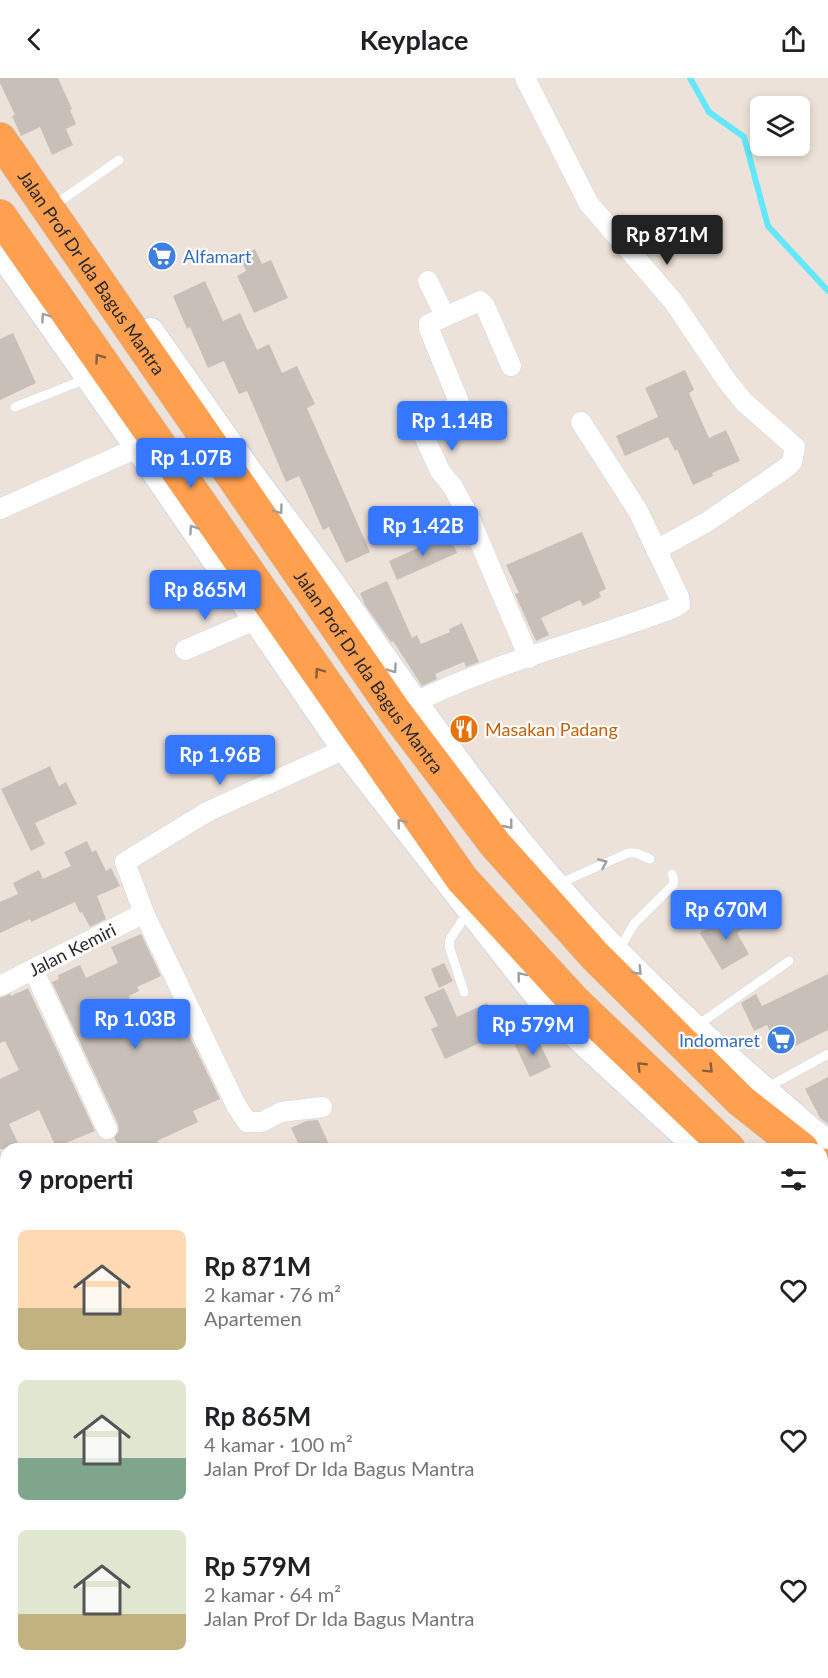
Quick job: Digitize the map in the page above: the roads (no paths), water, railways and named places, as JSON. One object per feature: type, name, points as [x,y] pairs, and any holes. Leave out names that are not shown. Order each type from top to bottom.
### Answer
[{"type":"highway","name":"Jalan Prof Dr Ida Bagus Mantra","points":[[0,139],[54,205],[105,277],[406,707],[495,844],[547,888],[595,956],[741,1101],[794,1143]]},
{"type":"highway","points":[[0,216],[355,745],[462,879],[574,1001],[723,1143]]},
{"type":"street","points":[[525,78],[589,204],[673,301],[744,402],[795,447],[792,462],[786,468],[707,522],[656,550]]},
{"type":"street","points":[[0,122],[8,130],[54,205]]},
{"type":"street","points":[[0,253],[255,620],[355,745],[470,910],[549,1012],[691,1143]]},
{"type":"street","points":[[428,281],[444,316]]},
{"type":"street","points":[[511,366],[483,303],[477,302],[444,316],[428,326],[459,405],[422,424],[421,431],[440,471],[453,487],[470,519],[529,658]]},
{"type":"street","points":[[406,707],[499,667],[621,629],[680,604],[679,597],[638,511],[582,422]]},
{"type":"street","points":[[0,509],[137,448]]},
{"type":"street","points":[[185,650],[255,620]]},
{"type":"street","points":[[322,1107],[281,1112],[262,1122],[247,1122],[236,1105],[144,913],[125,862],[207,812],[355,745]]},
{"type":"street","points":[[547,888],[618,951],[668,1003],[764,1089],[828,1142]]},
{"type":"street","name":"Jalan Kemiri","points":[[0,986],[144,913]]},
{"type":"street","points":[[33,969],[107,1128]]},
{"type":"lane","points":[[54,205],[119,160]]},
{"type":"lane","points":[[15,407],[88,378]]},
{"type":"lane","points":[[547,888],[628,853],[636,853],[650,859]]},
{"type":"lane","points":[[618,951],[634,924],[673,885],[672,874]]},
{"type":"lane","points":[[464,992],[449,942],[470,910]]},
{"type":"lane","points":[[695,1027],[789,961]]},
{"type":"lane","points":[[764,1089],[828,1054]]},
{"type":"waterway","points":[[690,78],[709,112],[744,137],[768,226],[828,291]]},
{"type":"place","name":"Alfamart","points":[[162,256]]},
{"type":"place","name":"Masakan Padang","points":[[464,729]]},
{"type":"place","name":"Indomaret","points":[[781,1040]]}]
